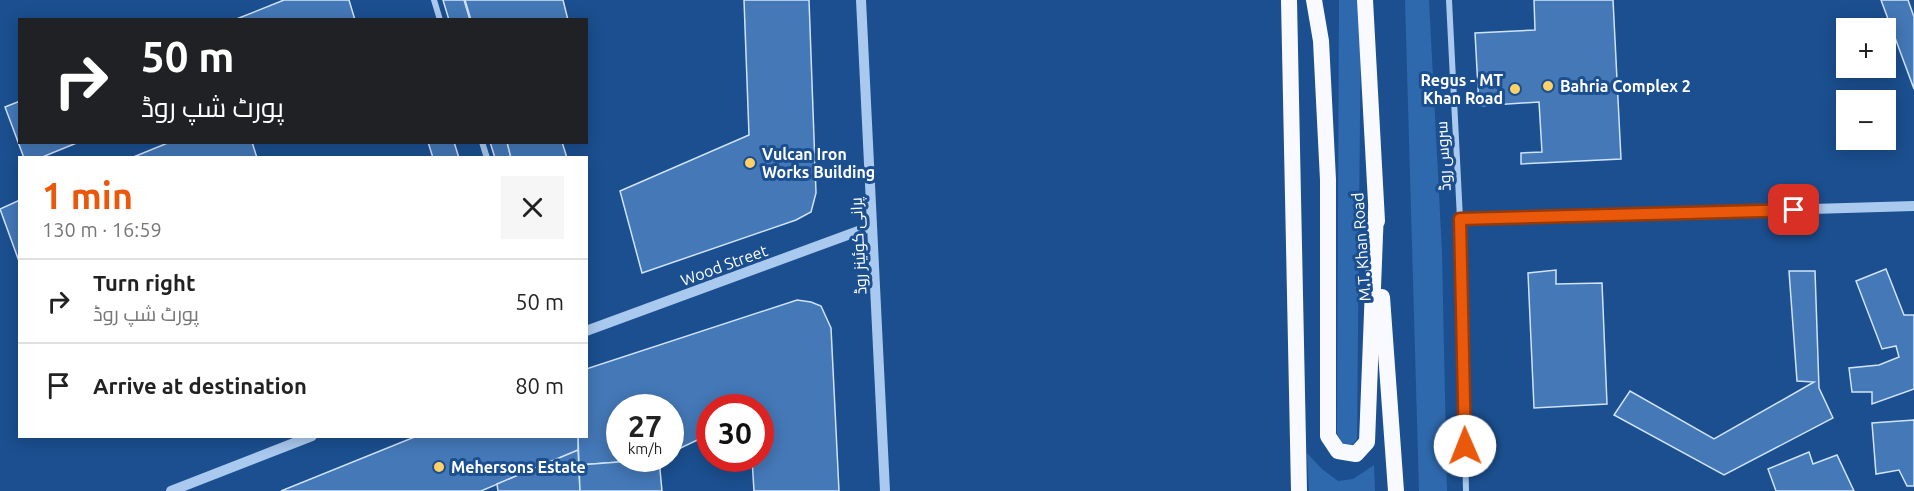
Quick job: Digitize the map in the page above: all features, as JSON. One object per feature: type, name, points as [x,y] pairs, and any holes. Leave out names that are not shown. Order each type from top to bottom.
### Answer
[{"type":"highway","points":[[1289,0],[1299,491]]},
{"type":"highway","points":[[1314,0],[1321,41],[1328,180],[1328,436],[1338,451],[1356,454],[1367,442],[1376,210]]},
{"type":"highway","name":"M.T. Khan Road","points":[[1365,0],[1376,210],[1396,491]]},
{"type":"street","points":[[434,0],[439,18]]},
{"type":"street","name":"پرانی کوئینز روڈ","points":[[861,0],[885,491]]},
{"type":"street","name":"سروس روڈ","points":[[1449,0],[1460,219],[1466,491]]},
{"type":"street","points":[[1460,219],[1914,206]]},
{"type":"street","name":"Wood Street","points":[[588,330],[872,226]]},
{"type":"street","points":[[171,491],[307,438]]},
{"type":"shaded area","points":[[1339,0],[1360,0],[1361,13],[1357,439],[1352,445],[1342,443],[1337,433]]},
{"type":"shaded area","points":[[1405,0],[1429,0],[1442,252],[1447,491],[1419,491]]},
{"type":"shaded area","points":[[1307,453],[1322,469],[1338,481],[1353,479],[1374,465],[1375,491],[1309,491]]},
{"type":"building","points":[[284,0],[349,0],[354,18],[239,18]]},
{"type":"building","points":[[443,0],[464,0],[469,18],[448,18]]},
{"type":"building","points":[[465,0],[563,0],[568,18],[470,18]]},
{"type":"building","name":"Vulcan Iron Works Building","points":[[744,0],[809,0],[816,193],[811,212],[796,220],[642,273],[620,191],[749,135]]},
{"type":"building","name":"Bahria Complex 2","points":[[1534,0],[1613,0],[1621,159],[1521,164],[1521,153],[1542,152],[1539,102],[1479,106],[1475,33],[1535,30]]},
{"type":"building","points":[[1881,0],[1908,0],[1914,17],[1914,89],[1896,40],[1896,18],[1888,18]]},
{"type":"building","points":[[18,102],[18,142],[5,107]]},
{"type":"building","points":[[19,144],[74,144],[45,156],[23,156]]},
{"type":"building","points":[[165,144],[253,144],[256,156],[136,156]]},
{"type":"building","points":[[429,144],[455,144],[458,156],[432,156]]},
{"type":"building","points":[[491,144],[508,144],[510,156],[494,156]]},
{"type":"building","points":[[508,144],[563,144],[566,156],[510,156]]},
{"type":"building","points":[[18,201],[18,258],[0,209]]},
{"type":"building","points":[[1886,269],[1904,315],[1914,315],[1914,389],[1872,404],[1872,392],[1852,392],[1849,368],[1879,365],[1899,357],[1896,346],[1882,349],[1856,281]]},
{"type":"building","points":[[1556,270],[1556,284],[1602,283],[1607,404],[1534,408],[1528,273]]},
{"type":"building","points":[[1789,271],[1815,271],[1819,388],[1833,418],[1724,475],[1614,415],[1630,391],[1714,439],[1814,382],[1797,381]]},
{"type":"building","points":[[797,300],[821,306],[831,328],[839,491],[754,491],[753,472],[774,472],[774,394],[696,394],[696,441],[684,446],[684,394],[606,394],[606,463],[579,465],[578,438],[588,438],[588,368]]},
{"type":"building","points":[[1914,420],[1914,486],[1907,486],[1899,470],[1876,474],[1872,423]]},
{"type":"building","name":"Mehersons Estate","points":[[412,438],[578,438],[578,450],[481,491],[281,491]]},
{"type":"building","points":[[578,450],[580,491],[498,491],[497,484]]},
{"type":"building","points":[[1809,452],[1813,464],[1837,455],[1854,491],[1776,491],[1768,469]]},
{"type":"building","points":[[606,463],[606,472],[660,472],[662,491],[580,491],[579,465]]},
{"type":"place","name":"Bahria Complex 2","points":[[1548,86]]},
{"type":"place","name":"Regus - MT Khan Road","points":[[1515,89]]},
{"type":"place","name":"Vulcan Iron Works Building","points":[[750,163]]},
{"type":"place","name":"Mehersons Estate","points":[[439,467]]},
{"type":"route","points":[[1465,446],[1460,219],[1794,210]]}]
